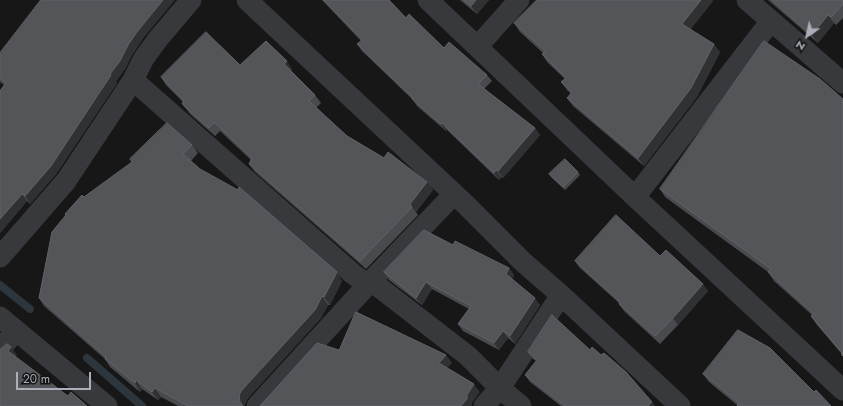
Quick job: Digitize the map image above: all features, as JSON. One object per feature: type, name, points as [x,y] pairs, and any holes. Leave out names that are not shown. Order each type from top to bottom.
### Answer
[{"type":"street","points":[[0,257],[66,181],[133,80],[144,58],[191,0]]},
{"type":"street","points":[[248,0],[348,93],[523,262],[561,295],[678,405]]},
{"type":"street","points":[[428,0],[635,197],[843,390]]},
{"type":"street","points":[[478,46],[519,0]]},
{"type":"street","points":[[747,0],[843,83]]},
{"type":"street","points":[[635,197],[771,21]]},
{"type":"street","points":[[133,80],[353,274],[364,282],[371,281],[468,356],[500,388],[521,406]]},
{"type":"street","points":[[257,406],[371,281],[454,194]]},
{"type":"street","points":[[484,406],[500,388],[561,295]]},
{"type":"street","points":[[0,318],[107,406]]},
{"type":"street","points":[[0,349],[16,330]]},
{"type":"building","points":[[41,0],[163,0],[128,45],[120,61],[110,74],[111,75],[51,166],[25,196],[22,194],[0,219],[0,91],[6,83],[0,78],[0,53]]},
{"type":"building","points":[[324,0],[389,0],[406,18],[409,14],[444,48],[449,42],[487,75],[478,84],[535,128],[498,171],[496,170],[494,173],[442,123],[441,124],[412,99],[413,98],[357,44],[362,40]]},
{"type":"building","points":[[464,0],[476,0],[471,6]]},
{"type":"building","points":[[537,0],[701,0],[682,24],[714,44],[691,88],[638,158],[567,98],[572,92],[561,82],[566,78],[542,54],[545,51],[514,23]]},
{"type":"building","points":[[772,0],[843,0],[843,4],[831,17],[828,15],[812,35]]},
{"type":"building","points":[[206,32],[240,65],[266,41],[287,61],[284,64],[315,95],[309,101],[347,136],[384,158],[388,152],[427,182],[410,204],[412,207],[360,261],[249,164],[252,158],[214,122],[209,128],[184,106],[182,103],[184,101],[161,77]]},
{"type":"building","points":[[764,41],[820,79],[843,99],[843,356],[811,316],[814,314],[768,272],[771,269],[660,189]]},
{"type":"building","points":[[167,123],[192,145],[183,154],[200,169],[238,190],[239,187],[337,272],[324,297],[322,296],[315,310],[242,390],[239,395],[240,402],[243,406],[188,406],[155,388],[152,392],[136,380],[135,383],[105,359],[106,357],[39,298],[52,232],[66,215],[65,214],[82,195],[84,197],[132,162],[130,159]]},
{"type":"building","points":[[565,159],[578,172],[563,187],[549,174]]},
{"type":"building","points":[[616,215],[660,256],[666,250],[703,284],[655,336],[619,304],[620,302],[575,261]]},
{"type":"building","points":[[424,230],[453,245],[455,241],[509,268],[506,274],[535,298],[510,336],[503,331],[494,343],[458,324],[471,306],[426,282],[416,298],[384,272]]},
{"type":"building","points":[[356,312],[446,355],[439,363],[474,384],[467,395],[467,399],[461,406],[260,406],[317,343],[339,350]]},
{"type":"building","points":[[552,315],[590,350],[592,347],[601,355],[604,353],[626,372],[652,402],[648,406],[565,406],[525,375],[537,360],[528,352]]},
{"type":"building","points":[[738,330],[770,348],[814,392],[816,390],[831,406],[738,406],[737,405],[739,403],[703,374]]},
{"type":"building","points":[[7,344],[11,347],[8,351],[68,396],[71,392],[87,406],[0,406],[0,350]]},
{"type":"waterway","points":[[0,285],[30,309]]},
{"type":"waterway","points":[[87,358],[142,406]]}]
